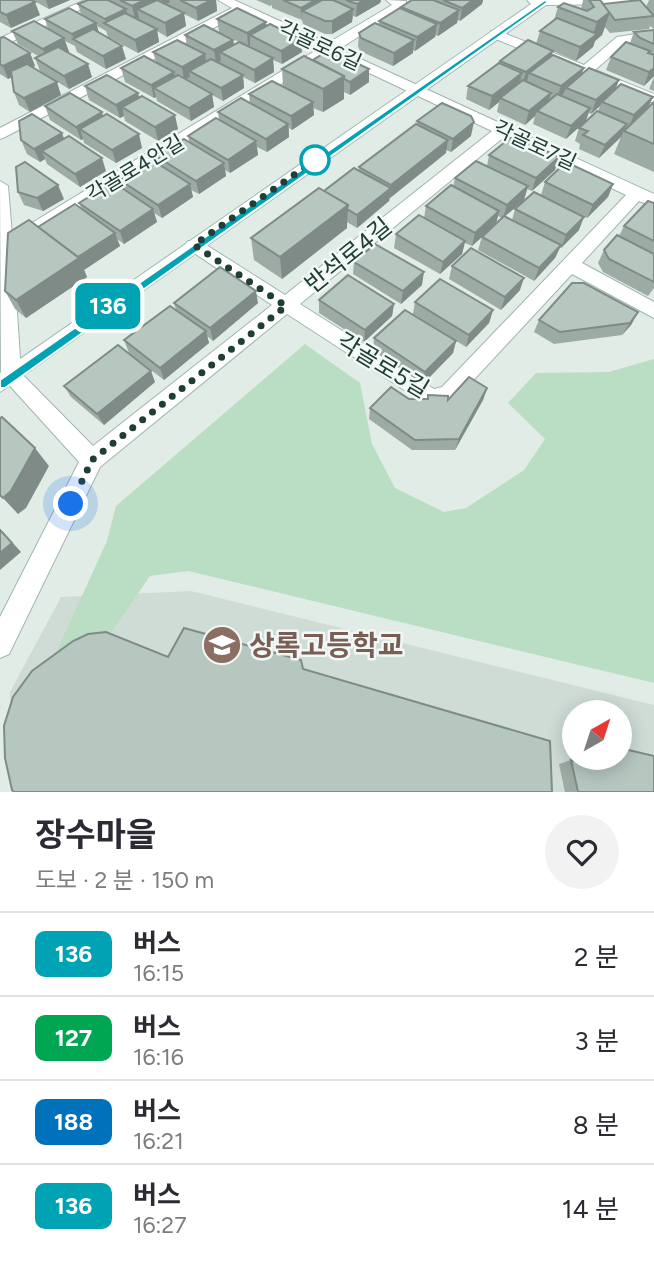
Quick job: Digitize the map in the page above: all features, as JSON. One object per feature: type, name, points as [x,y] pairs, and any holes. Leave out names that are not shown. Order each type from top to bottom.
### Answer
[{"type":"street","points":[[0,43],[95,0]]},
{"type":"street","name":"각골로6길","points":[[224,0],[415,90]]},
{"type":"street","name":"각골로4안길","points":[[1,250],[402,4],[392,0]]},
{"type":"street","points":[[6,380],[539,1],[629,0]]},
{"type":"street","points":[[0,134],[242,9]]},
{"type":"street","points":[[496,34],[654,99]]},
{"type":"street","points":[[585,71],[622,40],[654,36]]},
{"type":"street","name":"각골로7길","points":[[415,90],[645,197]]},
{"type":"street","name":"반석로4길","points":[[0,645],[92,460],[503,130]]},
{"type":"street","points":[[0,186],[6,380],[92,460]]},
{"type":"street","name":"각골로5길","points":[[194,245],[432,399],[449,393],[571,265],[645,197]]},
{"type":"street","points":[[571,265],[654,311]]},
{"type":"shaded area","name":"상록고등학교","points":[[191,591],[654,705],[654,792],[13,792],[10,692],[61,597]]},
{"type":"green space","points":[[305,344],[360,383],[372,444],[395,488],[444,512],[466,508],[524,470],[545,439],[508,403],[536,373],[609,372],[654,359],[654,683],[188,571],[150,576],[92,660],[62,673],[58,648],[107,541],[116,506]]},
{"type":"building","points":[[0,0],[35,2],[6,15],[0,12]]},
{"type":"building","points":[[88,0],[108,0],[126,9],[105,19],[78,4]]},
{"type":"building","points":[[120,0],[145,0],[132,6]]},
{"type":"building","points":[[157,0],[184,13],[165,23],[137,9]]},
{"type":"building","points":[[180,0],[211,0],[196,8]]},
{"type":"building","points":[[283,0],[315,0],[301,8]]},
{"type":"building","points":[[322,0],[333,0],[353,9],[332,21],[325,21],[302,11]]},
{"type":"building","points":[[346,0],[364,0],[357,4]]},
{"type":"building","points":[[412,0],[433,0],[459,10],[440,23],[401,7]]},
{"type":"building","points":[[443,0],[473,0],[462,8]]},
{"type":"building","points":[[589,0],[600,0],[610,12],[597,22],[558,7],[564,3],[587,11],[594,7]]},
{"type":"building","points":[[640,0],[654,16],[615,20],[603,4]]},
{"type":"building","points":[[69,8],[96,23],[72,34],[45,19]]},
{"type":"building","points":[[237,8],[266,22],[247,33],[217,19]]},
{"type":"building","points":[[400,8],[437,24],[417,37],[379,21]]},
{"type":"building","points":[[125,13],[157,29],[135,40],[104,23]]},
{"type":"building","points":[[557,18],[597,34],[580,47],[540,31]]},
{"type":"building","points":[[34,21],[64,38],[43,49],[12,31]]},
{"type":"building","points":[[375,23],[414,40],[394,53],[361,38],[359,33]]},
{"type":"building","points":[[270,24],[301,39],[281,51],[250,35]]},
{"type":"building","points":[[204,25],[233,40],[214,50],[185,35]]},
{"type":"building","points":[[93,29],[122,46],[103,56],[73,39]]},
{"type":"building","points":[[654,30],[654,44],[634,32]]},
{"type":"building","points":[[4,37],[30,53],[3,66],[0,64],[0,38]]},
{"type":"building","points":[[177,40],[205,54],[182,67],[153,52]]},
{"type":"building","points":[[528,40],[553,51],[526,72],[500,61]]},
{"type":"building","points":[[239,42],[273,58],[254,70],[220,52]]},
{"type":"building","points":[[626,42],[650,51],[648,53],[654,55],[654,68],[649,72],[611,57]]},
{"type":"building","points":[[58,47],[88,64],[64,76],[35,58]]},
{"type":"building","points":[[329,50],[369,69],[350,82],[313,60]]},
{"type":"building","points":[[553,55],[584,68],[561,86],[529,73]]},
{"type":"building","points":[[144,56],[174,72],[151,85],[121,68]]},
{"type":"building","points":[[304,56],[344,76],[323,89],[282,69]]},
{"type":"building","points":[[211,59],[243,75],[221,88],[189,71]]},
{"type":"building","points":[[499,63],[522,73],[492,96],[468,86]]},
{"type":"building","points":[[27,64],[57,82],[24,98],[14,92],[11,71]]},
{"type":"building","points":[[589,68],[619,80],[596,100],[566,88]]},
{"type":"building","points":[[107,75],[138,93],[116,105],[85,86]]},
{"type":"building","points":[[178,75],[212,94],[189,108],[154,88]]},
{"type":"building","points":[[523,80],[551,93],[529,111],[500,98]]},
{"type":"building","points":[[272,81],[313,102],[291,116],[249,94]]},
{"type":"building","points":[[621,84],[653,97],[634,115],[602,102]]},
{"type":"building","points":[[70,93],[102,112],[76,127],[45,106]]},
{"type":"building","points":[[557,94],[590,108],[571,126],[537,111]]},
{"type":"building","points":[[142,96],[175,115],[155,127],[122,107]]},
{"type":"building","points":[[241,98],[288,124],[266,139],[218,112]]},
{"type":"building","points":[[654,102],[654,144],[624,131]]},
{"type":"building","points":[[442,103],[471,116],[474,122],[453,139],[417,121]]},
{"type":"building","points":[[597,111],[627,124],[605,145],[583,135],[588,131],[579,128]]},
{"type":"building","points":[[32,114],[62,133],[34,149],[21,140],[19,121]]},
{"type":"building","points":[[107,114],[139,134],[112,150],[80,129]]},
{"type":"building","points":[[216,118],[256,141],[228,160],[188,136]]},
{"type":"building","points":[[416,124],[448,140],[391,185],[359,167]]},
{"type":"building","points":[[69,136],[102,158],[75,174],[42,151]]},
{"type":"building","points":[[510,138],[519,138],[559,157],[536,178],[489,155]]},
{"type":"building","points":[[184,139],[224,163],[196,181],[156,156]]},
{"type":"building","points":[[152,160],[190,184],[158,205],[120,180]]},
{"type":"building","points":[[476,161],[528,186],[507,205],[455,178]]},
{"type":"building","points":[[25,162],[58,185],[37,198],[18,192],[16,167]]},
{"type":"building","points":[[566,162],[613,184],[593,205],[545,182]]},
{"type":"building","points":[[354,168],[391,188],[357,215],[347,209],[348,205],[324,191]]},
{"type":"building","points":[[113,182],[153,209],[120,231],[79,203]]},
{"type":"building","points":[[451,185],[499,211],[475,233],[426,206]]},
{"type":"building","points":[[319,188],[348,205],[280,257],[251,238]]},
{"type":"building","points":[[534,192],[584,217],[566,235],[515,209]]},
{"type":"building","points":[[648,201],[654,203],[654,241],[624,226]]},
{"type":"building","points":[[75,204],[115,233],[78,257],[38,227]]},
{"type":"building","points":[[419,215],[465,241],[443,262],[396,234]]},
{"type":"building","points":[[504,216],[561,245],[539,268],[482,237]]},
{"type":"building","points":[[29,220],[79,258],[16,300],[5,291],[8,233]]},
{"type":"building","points":[[617,235],[654,254],[654,282],[609,259],[604,250]]},
{"type":"building","points":[[375,244],[424,272],[403,291],[354,262]]},
{"type":"building","points":[[471,248],[524,278],[505,297],[452,266]]},
{"type":"building","points":[[220,267],[256,291],[210,328],[174,303]]},
{"type":"building","points":[[348,275],[394,304],[365,330],[319,300]]},
{"type":"building","points":[[440,279],[493,310],[469,335],[415,302]]},
{"type":"building","points":[[572,283],[584,283],[638,312],[630,323],[560,332],[539,320]]},
{"type":"building","points":[[170,306],[206,331],[160,368],[124,340]]},
{"type":"building","points":[[405,310],[456,341],[425,372],[374,338]]},
{"type":"building","points":[[118,345],[151,371],[97,414],[64,386]]},
{"type":"building","points":[[469,377],[487,388],[459,439],[415,440],[370,408],[391,387],[409,399],[428,399],[428,395],[448,396],[448,400]]},
{"type":"building","points":[[2,417],[35,448],[11,491],[3,498],[0,495]]},
{"type":"building","points":[[0,530],[12,543],[0,553]]},
{"type":"building","name":"상록고등학교","points":[[184,628],[301,660],[303,669],[550,741],[552,792],[12,790],[5,758],[4,726],[13,697],[32,671],[73,641],[88,634],[106,632],[168,657]]},
{"type":"building","points":[[632,751],[654,756],[654,792],[578,792],[573,770],[632,770]]},
{"type":"bus line","name":"136","points":[[0,384],[545,0]]},
{"type":"place","name":"상록고등학교","points":[[222,645]]},
{"type":"route","points":[[71,504],[92,460],[286,306],[194,245],[315,160]]}]
